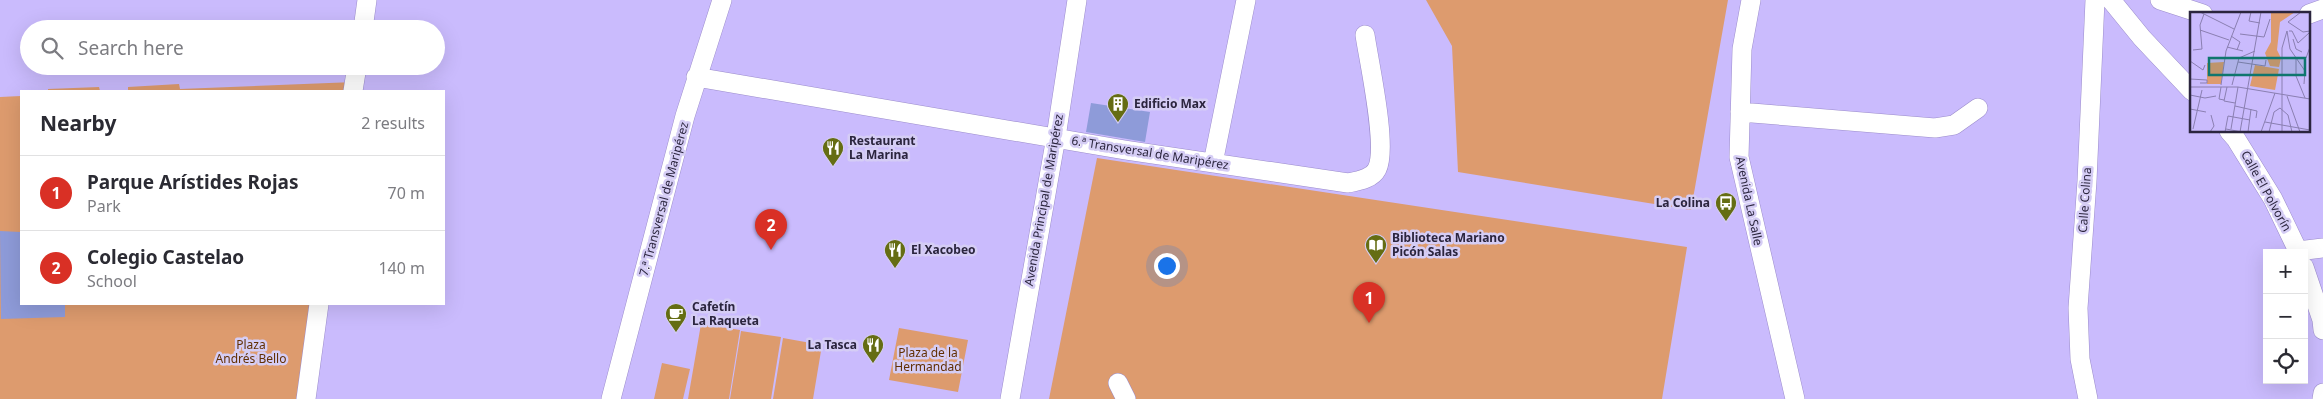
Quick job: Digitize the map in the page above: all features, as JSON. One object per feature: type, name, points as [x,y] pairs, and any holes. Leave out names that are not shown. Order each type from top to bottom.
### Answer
[{"type":"street","points":[[364,20],[367,0]]},
{"type":"street","name":"7.ª Transversal de Maripérez","points":[[611,399],[696,77],[722,0]]},
{"type":"street","name":"Avenida Principal de Maripérez","points":[[1010,399],[1056,137],[1077,0]]},
{"type":"street","points":[[1213,163],[1246,0]]},
{"type":"street","name":"Avenida La Salle","points":[[1751,0],[1742,50],[1738,157],[1794,399]]},
{"type":"street","name":"Calle Colina","points":[[2088,399],[2080,359],[2078,308],[2087,181],[2096,0]]},
{"type":"street","points":[[2111,0],[2142,38],[2190,89]]},
{"type":"street","points":[[2160,0],[2196,12]]},
{"type":"street","points":[[2310,14],[2323,9]]},
{"type":"street","name":"6.ª Transversal de Maripérez","points":[[696,77],[1213,163],[1348,183],[1364,180],[1377,169],[1380,137],[1365,35]]},
{"type":"street","points":[[353,90],[356,75]]},
{"type":"street","points":[[1740,112],[1934,128],[1954,125],[1978,108]]},
{"type":"street","name":"Calle El Polvorín","points":[[2230,132],[2273,198],[2297,249]]},
{"type":"street","points":[[2308,254],[2323,248]]},
{"type":"street","name":"Calle El Polvorín","points":[[2308,276],[2323,330]]},
{"type":"street","points":[[306,399],[320,305]]},
{"type":"street","points":[[2322,399],[2323,393]]},
{"type":"green space","points":[[1426,0],[1728,0],[1691,210],[1458,172],[1452,46]]},
{"type":"green space","points":[[354,82],[353,90],[128,90],[128,87],[179,84],[180,89]]},
{"type":"green space","points":[[99,87],[100,90],[48,90]]},
{"type":"green space","name":"Plaza Andrés Bello","points":[[20,96],[20,305],[319,305],[306,399],[0,399],[0,97]]},
{"type":"green space","points":[[1097,158],[1687,247],[1662,399],[1049,399]]},
{"type":"green space","points":[[701,324],[740,330],[729,399],[688,399]]},
{"type":"green space","name":"Plaza de la Hermandad","points":[[899,328],[968,340],[958,392],[889,380]]},
{"type":"green space","points":[[741,331],[781,337],[771,399],[730,399]]},
{"type":"green space","points":[[783,338],[822,345],[813,399],[773,399]]},
{"type":"green space","points":[[662,363],[690,369],[683,399],[654,399]]},
{"type":"building","name":"Edificio Max","points":[[1091,103],[1150,112],[1145,142],[1086,132]]},
{"type":"building","points":[[0,231],[20,232],[20,305],[65,305],[65,317],[1,319]]},
{"type":"place","name":"Edificio Max","points":[[1118,123]]},
{"type":"place","name":"Restaurant La Marina","points":[[833,167]]},
{"type":"place","name":"La Colina","points":[[1726,222]]},
{"type":"place","name":"Colegio Castelao","points":[[771,250]]},
{"type":"place","name":"Biblioteca Mariano Picón Salas","points":[[1376,264]]},
{"type":"place","name":"El Xacobeo","points":[[895,269]]},
{"type":"place","name":"Parque Arístides Rojas","points":[[1369,323]]},
{"type":"place","name":"Cafetín La Raqueta","points":[[676,333]]},
{"type":"place","name":"La Tasca","points":[[873,364]]}]
